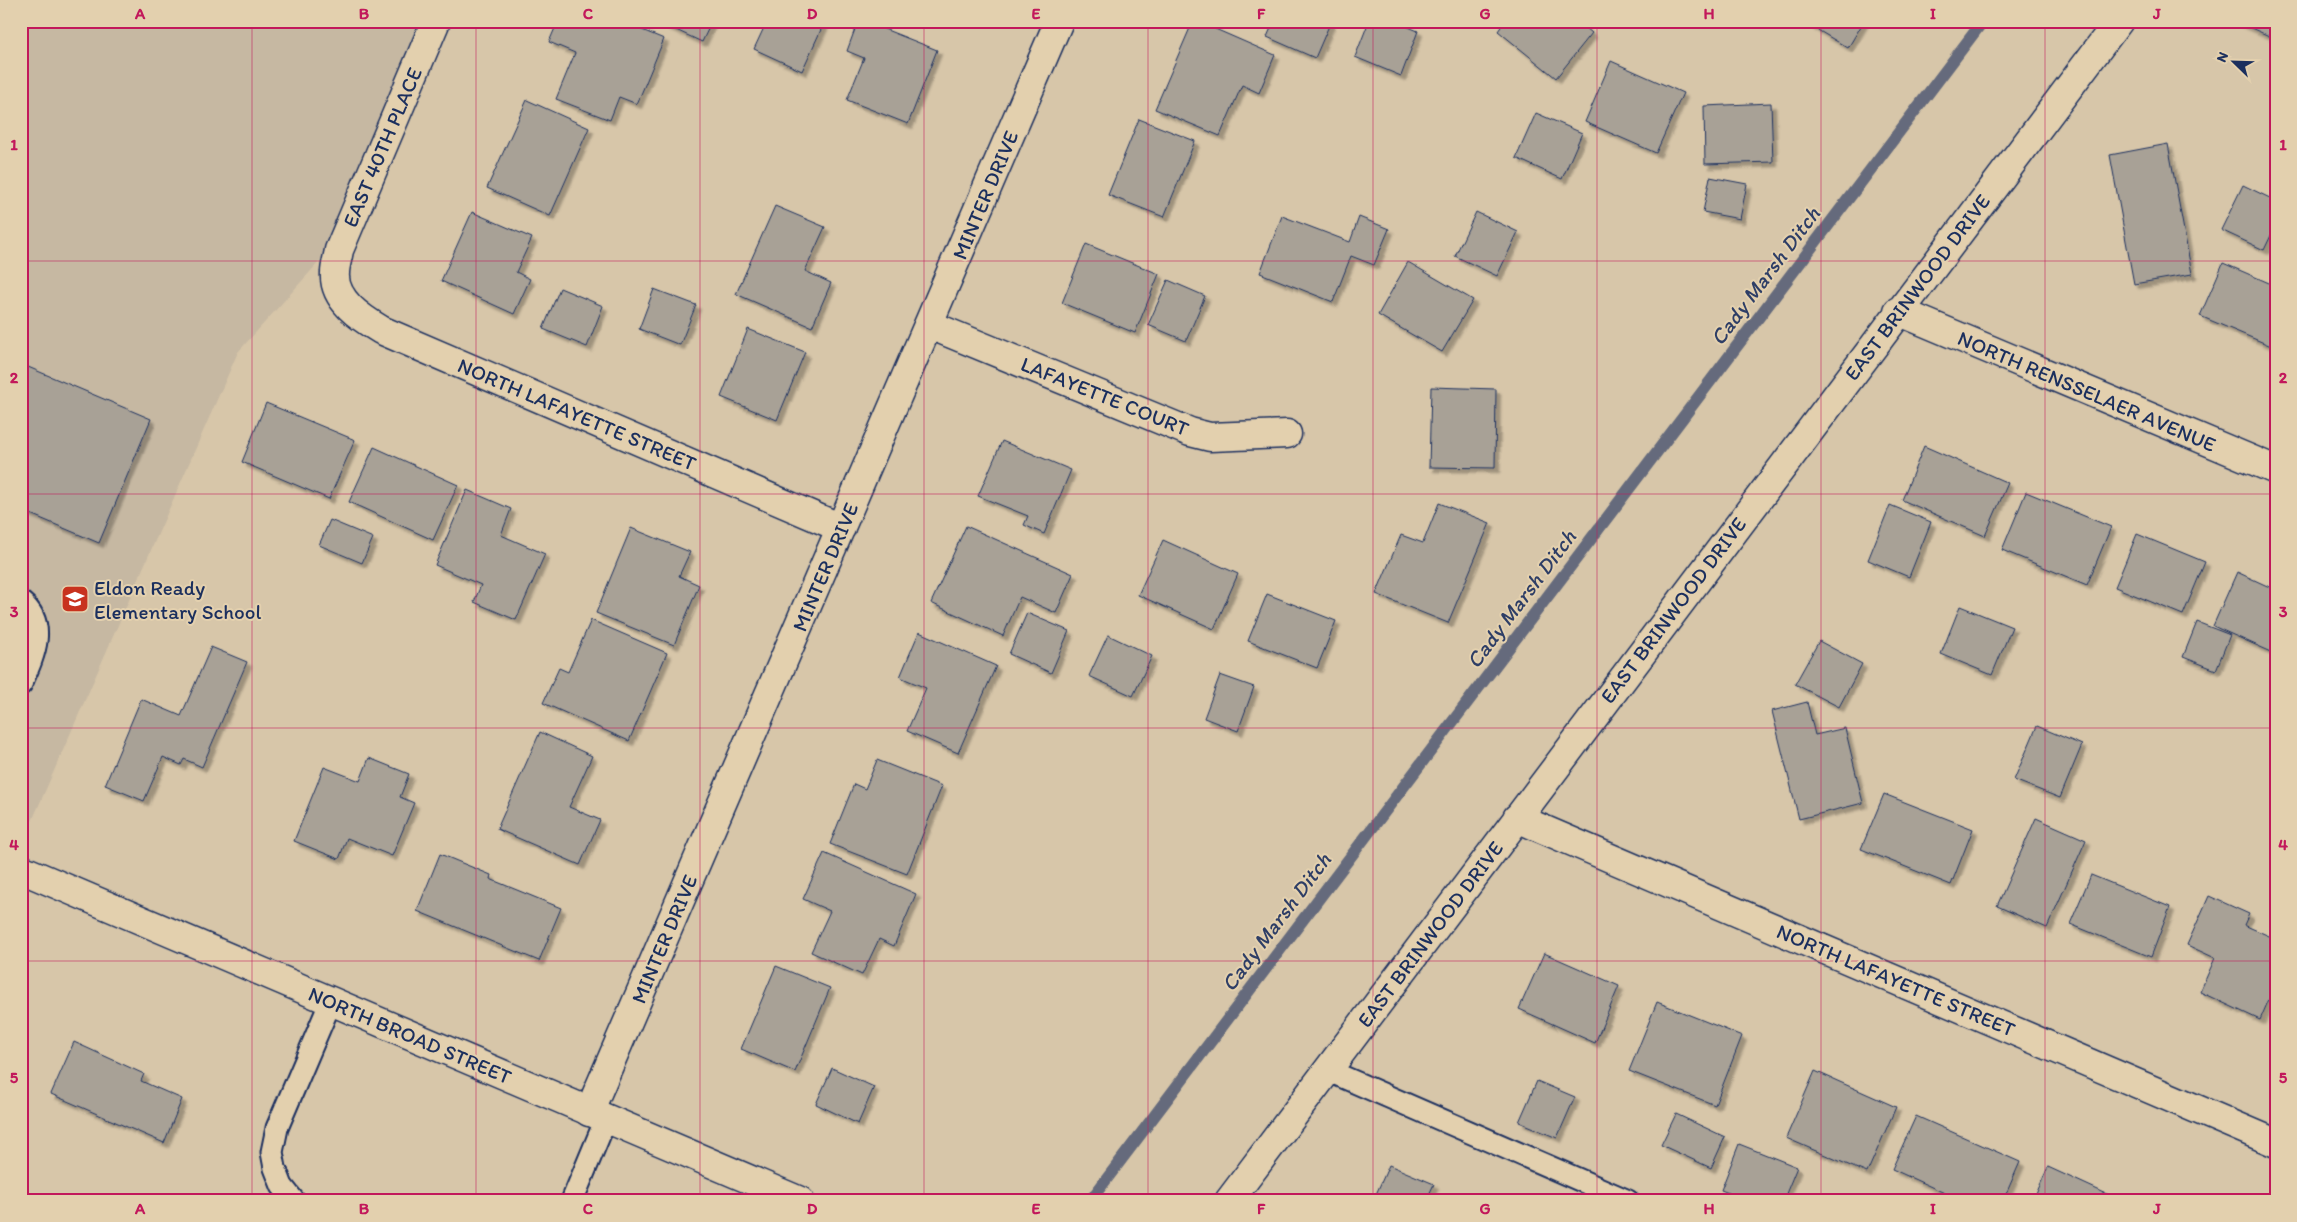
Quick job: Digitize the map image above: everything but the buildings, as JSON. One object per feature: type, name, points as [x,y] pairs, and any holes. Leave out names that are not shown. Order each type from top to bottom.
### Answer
[{"type":"street","name":"EAST 40TH PLACE","points":[[334,276],[339,250],[345,233],[436,21]]},
{"type":"street","name":"MINTER DRIVE","points":[[598,1116],[841,528],[930,325],[1059,21]]},
{"type":"street","name":"EAST BRINWOOD DRIVE","points":[[1229,1201],[2118,21]]},
{"type":"street","name":"NORTH LAFAYETTE STREET","points":[[334,276],[340,294],[357,316],[381,330],[841,528]]},
{"type":"street","name":"NORTH RENSSELAER AVENUE","points":[[1898,311],[2276,470]]},
{"type":"street","name":"LAFAYETTE COURT","points":[[930,325],[1190,432],[1210,437],[1287,434]]},
{"type":"street","name":"NORTH LAFAYETTE STREET","points":[[1517,818],[2276,1143]]},
{"type":"street","name":"NORTH BROAD STREET","points":[[21,869],[800,1201]]},
{"type":"lane","points":[[21,602],[29,609],[38,631],[35,652],[21,684]]},
{"type":"lane","points":[[294,1201],[282,1186],[275,1168],[272,1152],[277,1128],[331,1001]]},
{"type":"lane","points":[[1327,1070],[1628,1201]]},
{"type":"lane","points":[[572,1201],[598,1116]]},
{"type":"shaded area","name":"Eldon Ready Elementary School","points":[[21,21],[436,21],[345,233],[238,352],[21,846]]},
{"type":"waterway","name":"Cady Marsh Ditch","points":[[1090,1201],[1983,21]]},
{"type":"place","name":"Eldon Ready Elementary School","points":[[75,599]]}]
